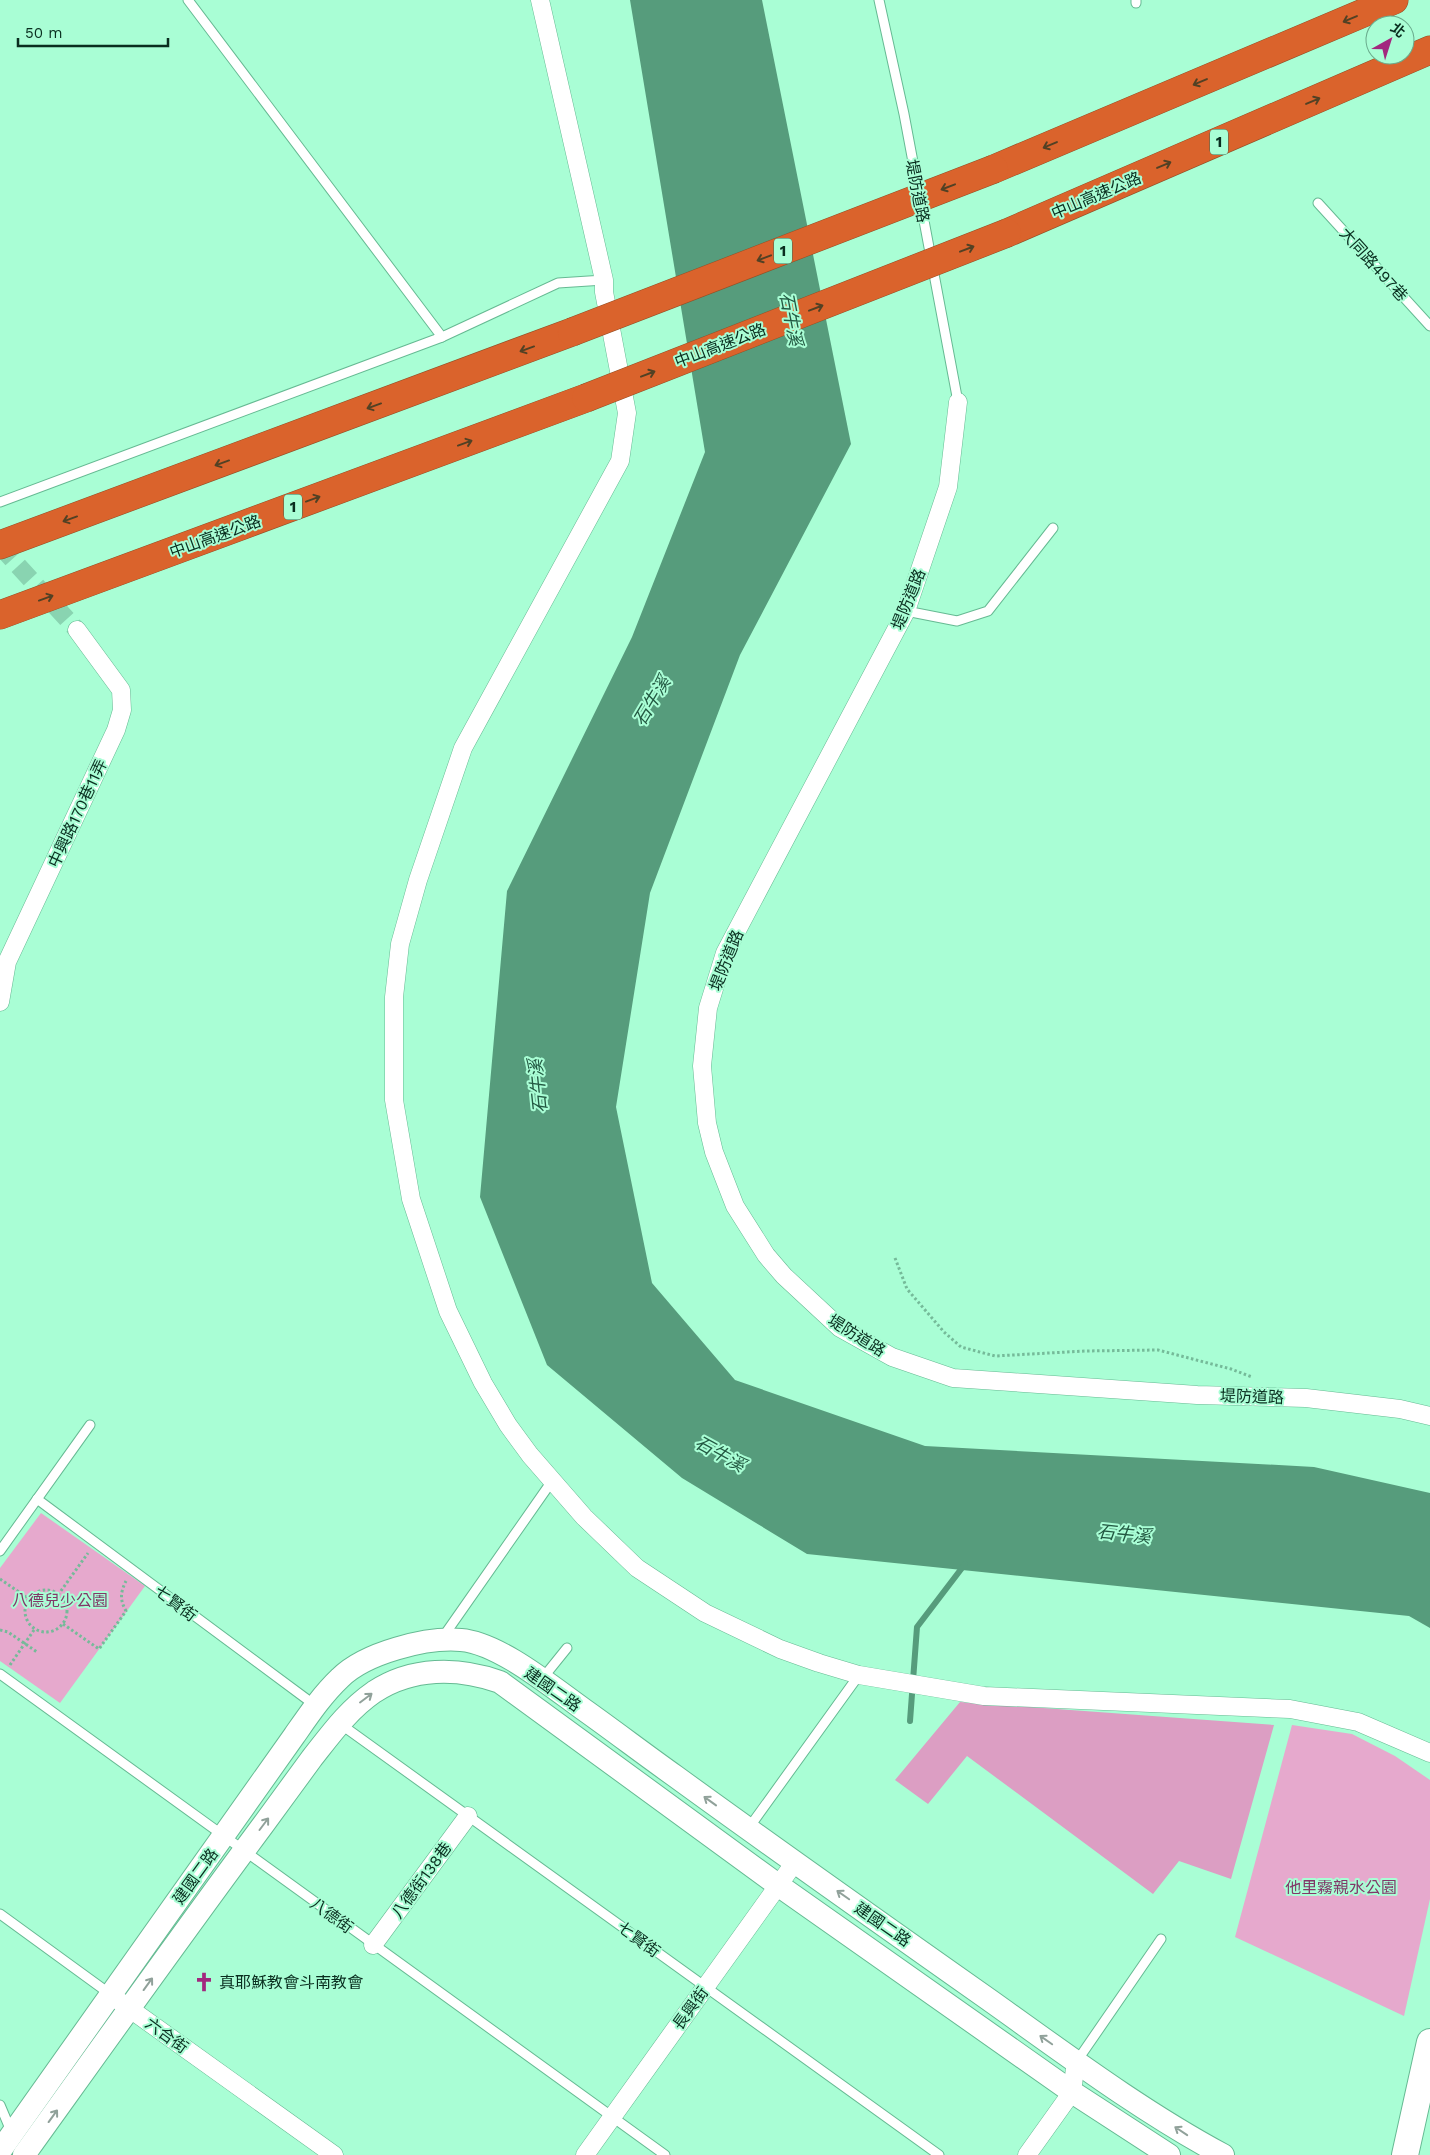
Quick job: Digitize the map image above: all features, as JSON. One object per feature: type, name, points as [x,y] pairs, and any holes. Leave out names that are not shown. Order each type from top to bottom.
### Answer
[{"type":"highway","name":"1","points":[[0,545],[572,332],[994,169],[1394,0]]},
{"type":"highway","name":"中山高速公路","points":[[0,616],[586,398],[1007,234],[1430,50]]},
{"type":"main road","points":[[1405,2155],[1430,2042]]},
{"type":"street","points":[[540,0],[604,280],[604,292],[627,413],[620,462],[464,748],[418,880],[400,944],[394,997],[394,1100],[411,1199],[448,1311],[483,1383],[508,1426],[552,1481],[584,1517],[637,1568],[705,1613],[780,1649],[859,1675],[984,1696],[1290,1708],[1358,1722],[1430,1753]]},
{"type":"street","name":"堤防道路","points":[[958,402],[948,487],[906,611],[725,953],[708,1008],[702,1066],[707,1123],[723,1179],[749,1231],[784,1276],[840,1328],[892,1357],[953,1378],[1197,1395],[1306,1398],[1400,1410],[1430,1416]]},
{"type":"street","name":"中興路170巷11弄","points":[[0,1002],[7,962],[116,730],[122,710],[121,690],[77,630]]},
{"type":"street","name":"建國二路","points":[[21,2145],[110,1994],[316,1706],[341,1676],[398,1648],[441,1640],[464,1640],[485,1646],[505,1656],[541,1679],[1076,2062],[1191,2138],[1224,2155]]},
{"type":"street","name":"建國二路","points":[[21,2145],[130,2009],[339,1723],[348,1713],[374,1692],[406,1677],[442,1671],[462,1672],[500,1682],[778,1885],[1072,2092],[1169,2155]]},
{"type":"street","name":"八德街138巷","points":[[374,1944],[468,1816]]},
{"type":"street","name":"長興街","points":[[585,2155],[795,1862]]},
{"type":"street","name":"六合街","points":[[110,1994],[334,2155]]},
{"type":"street","points":[[1027,2155],[1072,2092],[1076,2062]]},
{"type":"lane","points":[[188,0],[442,337]]},
{"type":"lane","name":"堤防道路","points":[[878,0],[904,114],[958,402]]},
{"type":"lane","name":"大同路497巷","points":[[1318,203],[1430,326]]},
{"type":"lane","points":[[0,502],[442,337],[558,283],[604,280]]},
{"type":"lane","points":[[906,611],[957,621],[988,611],[1053,528]]},
{"type":"lane","points":[[0,1551],[90,1425]]},
{"type":"lane","points":[[441,1640],[552,1481]]},
{"type":"lane","name":"七賢街","points":[[38,1499],[316,1706]]},
{"type":"lane","points":[[541,1679],[567,1648]]},
{"type":"lane","name":"八德街","points":[[1,1675],[665,2155]]},
{"type":"lane","points":[[748,1829],[859,1675]]},
{"type":"lane","name":"七賢街","points":[[339,1723],[939,2155]]},
{"type":"lane","name":"六合街","points":[[0,1914],[110,1994]]},
{"type":"lane","points":[[1076,2062],[1161,1939]]},
{"type":"lane","points":[[0,2105],[21,2145]]},
{"type":"path","points":[[895,1258],[907,1289],[944,1332],[961,1347],[995,1356],[1085,1351],[1158,1350],[1231,1369],[1256,1378]]},
{"type":"path","points":[[58,1595],[95,1543]]},
{"type":"path","points":[[64,1624],[98,1649],[126,1611],[121,1594],[128,1577]]},
{"type":"path","points":[[0,1579],[29,1599]]},
{"type":"path","points":[[51,1591],[58,1595],[64,1600],[67,1610],[64,1624],[54,1631],[41,1632],[30,1624],[26,1613],[29,1601],[38,1592],[51,1591]]},
{"type":"path","points":[[0,1630],[8,1632],[37,1652]]},
{"type":"path","points":[[1,1675],[34,1630]]},
{"type":"green space","name":"八德兒少公園","points":[[41,1513],[145,1586],[60,1703],[0,1661],[0,1568]]},
{"type":"green space","name":"他里霧親水公園","points":[[1292,1725],[1352,1734],[1395,1756],[1430,1780],[1430,1899],[1404,2016],[1235,1937]]},
{"type":"shaded area","points":[[960,1702],[1274,1725],[1231,1879],[1179,1861],[1153,1894],[967,1756],[928,1804],[895,1780]]},
{"type":"water","name":"石牛溪","points":[[630,0],[762,0],[851,444],[740,655],[650,893],[616,1107],[652,1283],[735,1380],[925,1446],[1314,1467],[1430,1493],[1430,1628],[1409,1616],[807,1554],[682,1478],[547,1365],[480,1197],[507,891],[632,637],[705,452]]},
{"type":"waterway","points":[[910,1721],[917,1627],[965,1564]]},
{"type":"tunnel","points":[[0,546],[77,630]]},
{"type":"place","name":"真耶穌教會斗南教會","points":[[204,1982]]}]
